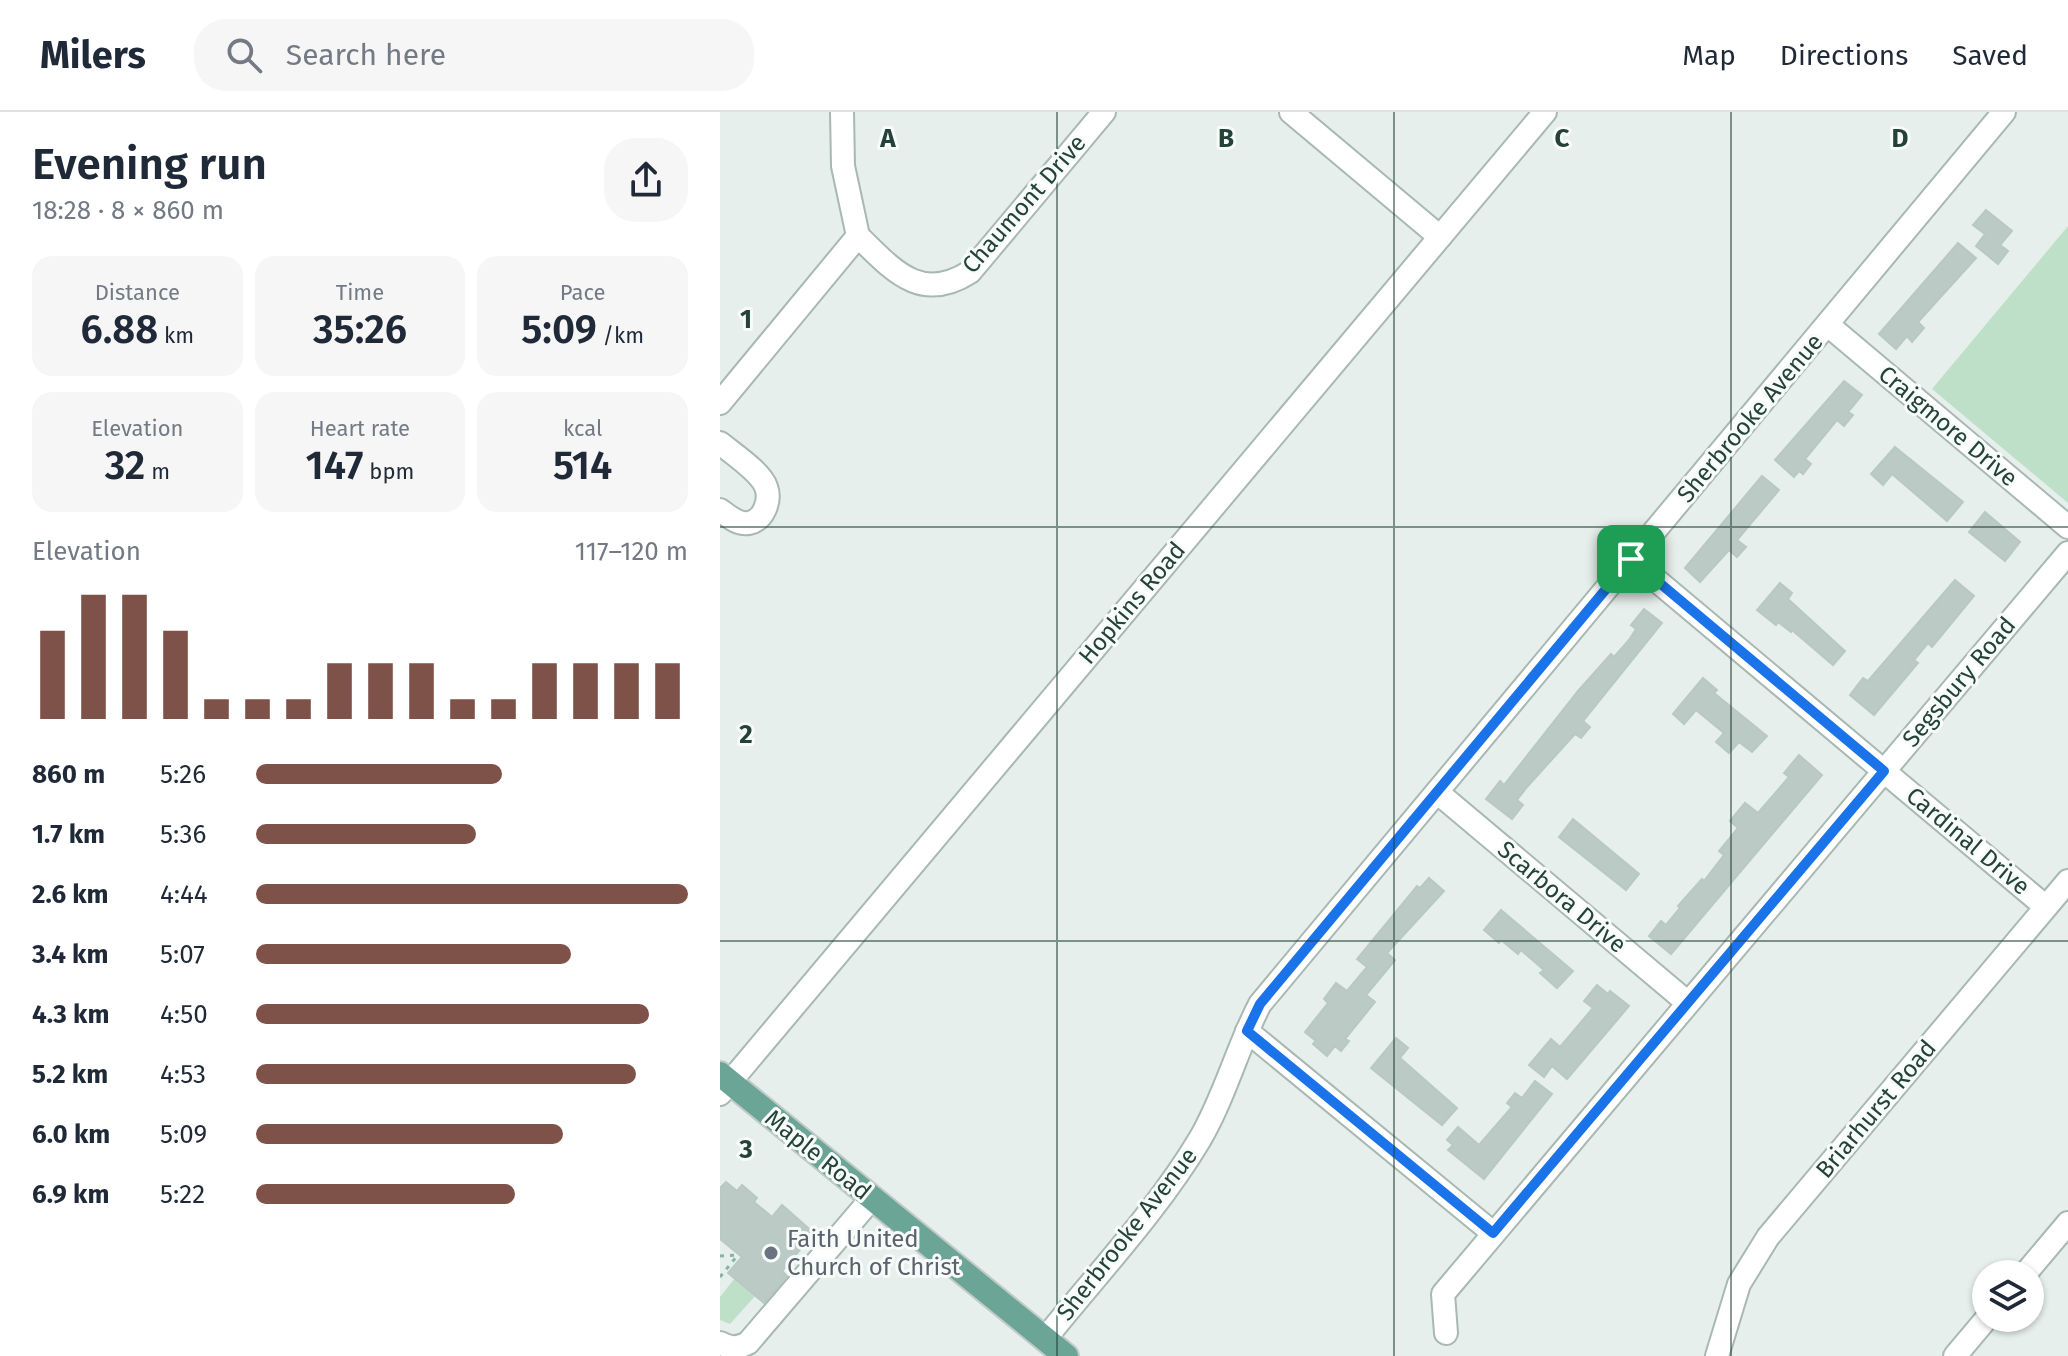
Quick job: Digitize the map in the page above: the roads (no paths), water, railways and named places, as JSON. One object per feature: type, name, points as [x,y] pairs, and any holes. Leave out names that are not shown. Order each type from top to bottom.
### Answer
[{"type":"main road","name":"Maple Road","points":[[723,1083],[872,1198],[1052,1349]]},
{"type":"street","points":[[720,403],[858,236],[843,166],[842,112]]},
{"type":"street","name":"Chaumont Drive","points":[[858,236],[891,268],[908,279],[931,285],[958,279],[970,272],[1104,112]]},
{"type":"street","points":[[1291,112],[1440,237]]},
{"type":"street","name":"Hopkins Road","points":[[723,1083],[1545,112]]},
{"type":"street","name":"Sherbrooke Avenue","points":[[1052,1349],[1199,1140],[1230,1077],[1260,1004],[2004,112]]},
{"type":"street","name":"Craigmore Drive","points":[[1828,325],[2068,527]]},
{"type":"street","points":[[720,443],[762,479],[768,490],[767,505],[761,516],[750,523],[737,522],[720,510]]},
{"type":"street","name":"Segsbury Road","points":[[1446,1333],[1443,1294],[2068,553]]},
{"type":"street","name":"Cardinal Drive","points":[[1631,559],[2046,907]]},
{"type":"street","name":"Scarbora Drive","points":[[1437,792],[1688,1003]]},
{"type":"street","name":"Briarhurst Road","points":[[1717,1356],[1739,1284],[1768,1237],[2068,881]]},
{"type":"street","points":[[1247,1031],[1493,1233]]},
{"type":"street","points":[[737,1349],[748,1343],[872,1198]]},
{"type":"street","points":[[2037,1260],[2068,1223]]},
{"type":"street","points":[[1955,1356],[1975,1332]]},
{"type":"place","name":"Faith United Church of Christ","points":[[771,1253]]}]
